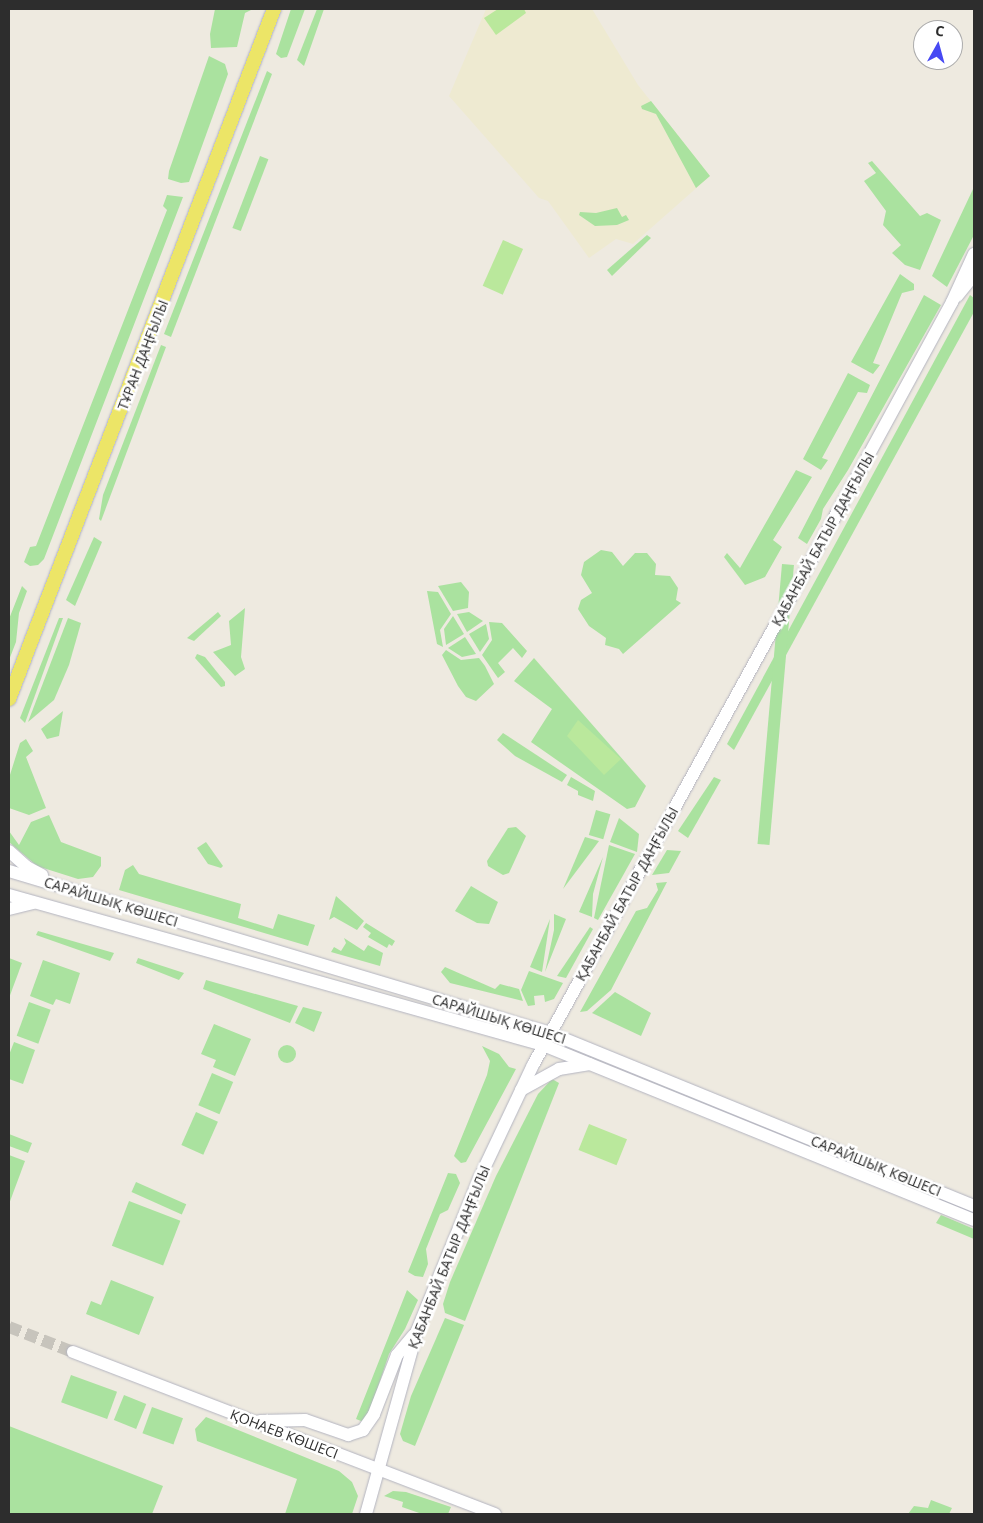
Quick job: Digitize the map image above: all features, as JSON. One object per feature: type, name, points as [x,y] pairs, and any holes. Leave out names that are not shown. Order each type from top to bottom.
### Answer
[{"type":"main road","name":"ТҰРАН ДАҢҒЫЛЫ","points":[[9,699],[274,9]]},
{"type":"main road","name":"ҚАБАНБАЙ БАТЫР ДАҢҒЫЛЫ","points":[[366,1514],[376,1470],[417,1332],[480,1176],[521,1090],[543,1045],[952,302],[974,254]]},
{"type":"main road","name":"ҚАБАНБАЙ БАТЫР ДАҢҒЫЛЫ","points":[[952,302],[974,275]]},
{"type":"main road","points":[[9,851],[27,868],[67,888]]},
{"type":"main road","name":"САРАЙШЫҚ КӨШЕСІ","points":[[9,872],[550,1033],[974,1206]]},
{"type":"main road","name":"САРАЙШЫҚ КӨШЕСІ","points":[[9,896],[543,1045],[974,1220]]},
{"type":"main road","points":[[9,909],[36,903]]},
{"type":"main road","points":[[521,1090],[559,1070],[591,1064]]},
{"type":"main road","points":[[253,1422],[305,1420],[348,1435],[363,1430],[374,1414],[397,1355],[417,1332]]},
{"type":"main road","name":"ҚОНАЕВ КӨШЕСІ","points":[[74,1352],[376,1470],[495,1514]]},
{"type":"shaded area","points":[[486,9],[592,9],[638,85],[710,176],[633,244],[616,239],[589,258],[548,201],[539,198],[449,96]]},
{"type":"green space","points":[[215,9],[253,9],[245,13],[237,47],[211,48],[210,34]]},
{"type":"green space","points":[[291,9],[305,9],[287,57],[281,58],[276,54]]},
{"type":"green space","points":[[317,9],[324,9],[304,66],[297,60]]},
{"type":"green space","points":[[498,9],[524,9],[526,13],[496,35],[484,18]]},
{"type":"green space","points":[[209,56],[225,64],[228,74],[189,182],[181,183],[168,179],[169,171]]},
{"type":"green space","points":[[267,71],[272,74],[171,337],[164,334]]},
{"type":"green space","points":[[651,101],[710,176],[696,188],[656,114],[642,109],[641,106]]},
{"type":"green space","points":[[260,156],[268,159],[241,231],[232,228]]},
{"type":"green space","points":[[872,161],[920,216],[927,213],[941,220],[920,270],[905,265],[892,253],[901,245],[883,225],[886,211],[864,181],[876,173],[868,163]]},
{"type":"green space","points":[[974,187],[974,235],[947,287],[932,276]]},
{"type":"green space","points":[[167,195],[183,197],[44,559],[38,565],[30,566],[24,562],[30,547],[36,546],[167,210],[163,206]]},
{"type":"green space","points":[[617,208],[622,217],[626,215],[629,220],[617,225],[595,226],[579,215],[580,212],[596,213]]},
{"type":"green space","points":[[647,235],[651,238],[612,276],[607,270]]},
{"type":"green space","points":[[503,240],[523,249],[503,295],[483,286]]},
{"type":"green space","points":[[900,274],[914,284],[914,290],[902,293],[873,363],[880,365],[873,374],[851,362]]},
{"type":"green space","points":[[924,295],[941,305],[848,470],[823,509],[821,519],[807,544],[798,538]]},
{"type":"green space","points":[[970,295],[974,298],[974,312],[734,750],[727,744]]},
{"type":"green space","points":[[161,345],[166,347],[101,521],[99,519],[103,495]]},
{"type":"green space","points":[[848,373],[870,385],[867,393],[858,392],[822,458],[828,460],[821,470],[803,459]]},
{"type":"green space","points":[[796,470],[812,477],[773,540],[782,547],[765,577],[745,585],[724,557],[727,553],[740,568]]},
{"type":"green space","points":[[94,537],[102,542],[75,606],[66,600]]},
{"type":"green space","points":[[601,550],[612,552],[623,566],[635,553],[647,553],[656,564],[655,575],[670,576],[678,588],[676,600],[681,603],[623,654],[619,649],[605,645],[606,638],[589,626],[578,609],[581,600],[592,593],[581,575],[584,562]]},
{"type":"green space","points":[[782,564],[794,565],[769,845],[758,844]]},
{"type":"green space","points":[[461,582],[469,592],[468,608],[453,611],[438,586]]},
{"type":"green space","points":[[22,586],[27,591],[19,613],[16,642],[9,660],[9,619]]},
{"type":"green space","points":[[427,591],[438,592],[451,614],[440,630],[443,647],[437,644]]},
{"type":"green space","points":[[245,608],[241,657],[245,669],[235,676],[213,652],[231,645],[229,621]]},
{"type":"green space","points":[[218,612],[221,616],[194,641],[187,638]]},
{"type":"green space","points":[[469,612],[483,621],[467,632],[457,614]]},
{"type":"green space","points":[[453,616],[464,634],[446,645],[444,629]]},
{"type":"green space","points":[[59,618],[63,618],[25,723],[20,718]]},
{"type":"green space","points":[[68,618],[81,623],[69,665],[54,700],[28,722]]},
{"type":"green space","points":[[489,622],[502,623],[527,651],[522,658],[513,648],[498,663],[505,672],[498,678],[482,655],[492,640]]},
{"type":"green space","points":[[486,624],[489,639],[480,652],[469,634]]},
{"type":"green space","points":[[465,637],[476,654],[462,657],[448,648]]},
{"type":"green space","points":[[446,650],[461,660],[479,658],[485,666],[494,684],[476,701],[466,697],[458,686],[442,655]]},
{"type":"green space","points":[[197,654],[205,657],[225,682],[225,686],[221,687],[195,658]]},
{"type":"green space","points":[[534,658],[646,786],[635,807],[627,809],[531,742],[552,709],[514,681]]},
{"type":"green space","points":[[63,711],[59,736],[47,739],[41,729]]},
{"type":"green space","points":[[578,720],[621,759],[604,775],[567,736]]},
{"type":"green space","points":[[503,733],[567,775],[562,782],[515,756],[497,740]]},
{"type":"green space","points":[[26,739],[33,751],[26,757],[46,808],[29,815],[9,808],[9,778],[20,743]]},
{"type":"green space","points":[[571,777],[595,791],[593,801],[578,795],[578,791],[567,785]]},
{"type":"green space","points":[[714,777],[721,780],[688,838],[678,831]]},
{"type":"green space","points":[[596,810],[610,814],[603,839],[589,835]]},
{"type":"green space","points":[[49,815],[61,842],[101,857],[101,866],[93,877],[78,879],[37,866],[9,842],[9,831],[19,845],[31,822]]},
{"type":"green space","points":[[619,818],[639,834],[637,852],[610,842]]},
{"type":"green space","points":[[516,827],[526,836],[509,873],[503,875],[488,866],[487,861],[508,828]]},
{"type":"green space","points":[[585,837],[599,841],[563,889]]},
{"type":"green space","points":[[206,842],[223,866],[221,868],[208,864],[197,848]]},
{"type":"green space","points":[[609,845],[635,854],[598,920],[594,918]]},
{"type":"green space","points":[[667,850],[681,851],[669,873],[652,875]]},
{"type":"green space","points":[[603,857],[593,894],[592,917],[579,912]]},
{"type":"green space","points":[[133,865],[139,874],[241,904],[238,918],[273,929],[278,914],[315,925],[308,946],[119,890],[125,870]]},
{"type":"green space","points":[[667,882],[611,990],[587,1011],[580,1012],[636,911],[647,908],[658,890],[656,883]]},
{"type":"green space","points":[[471,886],[498,902],[489,924],[477,923],[455,911]]},
{"type":"green space","points":[[336,896],[364,921],[357,930],[334,917],[329,920]]},
{"type":"green space","points":[[554,914],[566,919],[545,972],[554,930]]},
{"type":"green space","points":[[550,919],[542,972],[530,967]]},
{"type":"green space","points":[[366,923],[395,941],[392,946],[389,944],[387,948],[368,937],[371,933],[363,927]]},
{"type":"green space","points":[[590,927],[593,929],[566,978],[557,976]]},
{"type":"green space","points":[[38,931],[114,953],[110,961],[36,935]]},
{"type":"green space","points":[[344,938],[364,951],[368,945],[383,953],[380,966],[331,952],[334,947],[341,951],[346,943]]},
{"type":"green space","points":[[9,958],[22,963],[9,998]]},
{"type":"green space","points":[[138,958],[184,973],[179,980],[136,963]]},
{"type":"green space","points":[[43,960],[80,973],[70,1004],[56,999],[53,1005],[30,996]]},
{"type":"green space","points":[[445,967],[495,989],[500,984],[519,989],[523,1001],[450,983],[441,972]]},
{"type":"green space","points":[[529,971],[563,983],[554,999],[545,1002],[544,995],[534,996],[535,1005],[528,1006],[521,990]]},
{"type":"green space","points":[[206,980],[298,1006],[290,1023],[203,989]]},
{"type":"green space","points":[[615,992],[651,1013],[641,1036],[592,1013]]},
{"type":"green space","points":[[29,1002],[51,1010],[38,1044],[17,1036]]},
{"type":"green space","points":[[303,1007],[322,1012],[314,1032],[295,1023]]},
{"type":"green space","points":[[214,1024],[251,1039],[235,1076],[213,1067],[216,1060],[201,1054]]},
{"type":"green space","points":[[14,1042],[35,1050],[23,1084],[9,1079],[9,1055]]},
{"type":"green space","points":[[287,1045],[293,1048],[296,1054],[293,1060],[287,1063],[281,1060],[278,1054],[281,1048]]},
{"type":"green space","points":[[482,1046],[499,1054],[509,1067],[516,1069],[466,1162],[461,1163],[454,1156],[487,1075],[490,1061]]},
{"type":"green space","points":[[212,1073],[233,1082],[219,1114],[198,1105]]},
{"type":"green space","points":[[552,1079],[559,1083],[465,1321],[445,1313],[443,1304],[450,1282],[496,1176],[538,1094]]},
{"type":"green space","points":[[196,1112],[218,1122],[203,1155],[181,1145]]},
{"type":"green space","points":[[589,1124],[627,1139],[617,1165],[579,1150]]},
{"type":"green space","points":[[9,1134],[32,1143],[28,1153],[9,1146]]},
{"type":"green space","points":[[9,1155],[25,1161],[9,1204]]},
{"type":"green space","points":[[448,1173],[456,1174],[460,1183],[448,1210],[440,1214],[426,1249],[428,1264],[423,1277],[415,1276],[408,1272]]},
{"type":"green space","points":[[136,1182],[186,1204],[182,1214],[132,1192]]},
{"type":"green space","points":[[129,1201],[180,1221],[163,1266],[112,1246]]},
{"type":"green space","points":[[941,1215],[974,1229],[974,1239],[936,1223]]},
{"type":"green space","points":[[111,1280],[154,1297],[139,1335],[86,1314],[91,1301],[101,1305]]},
{"type":"green space","points":[[407,1290],[418,1300],[405,1329],[389,1354],[366,1423],[356,1419]]},
{"type":"green space","points":[[445,1318],[464,1325],[415,1446],[403,1441],[400,1434],[411,1396]]},
{"type":"green space","points":[[71,1375],[117,1392],[107,1419],[61,1402]]},
{"type":"green space","points":[[124,1395],[146,1404],[136,1429],[114,1420]]},
{"type":"green space","points":[[152,1407],[183,1418],[173,1445],[142,1433]]},
{"type":"green space","points":[[206,1417],[339,1471],[352,1482],[358,1496],[352,1514],[285,1514],[297,1479],[197,1441],[195,1429]]},
{"type":"green space","points":[[9,1426],[163,1486],[152,1514],[9,1514]]},
{"type":"green space","points":[[393,1491],[406,1492],[451,1507],[448,1514],[422,1514],[402,1507],[403,1502],[384,1496]]},
{"type":"green space","points":[[931,1500],[952,1508],[949,1514],[908,1514],[914,1506],[928,1508]]},
{"type":"tunnel","points":[[9,1327],[73,1352]]}]
